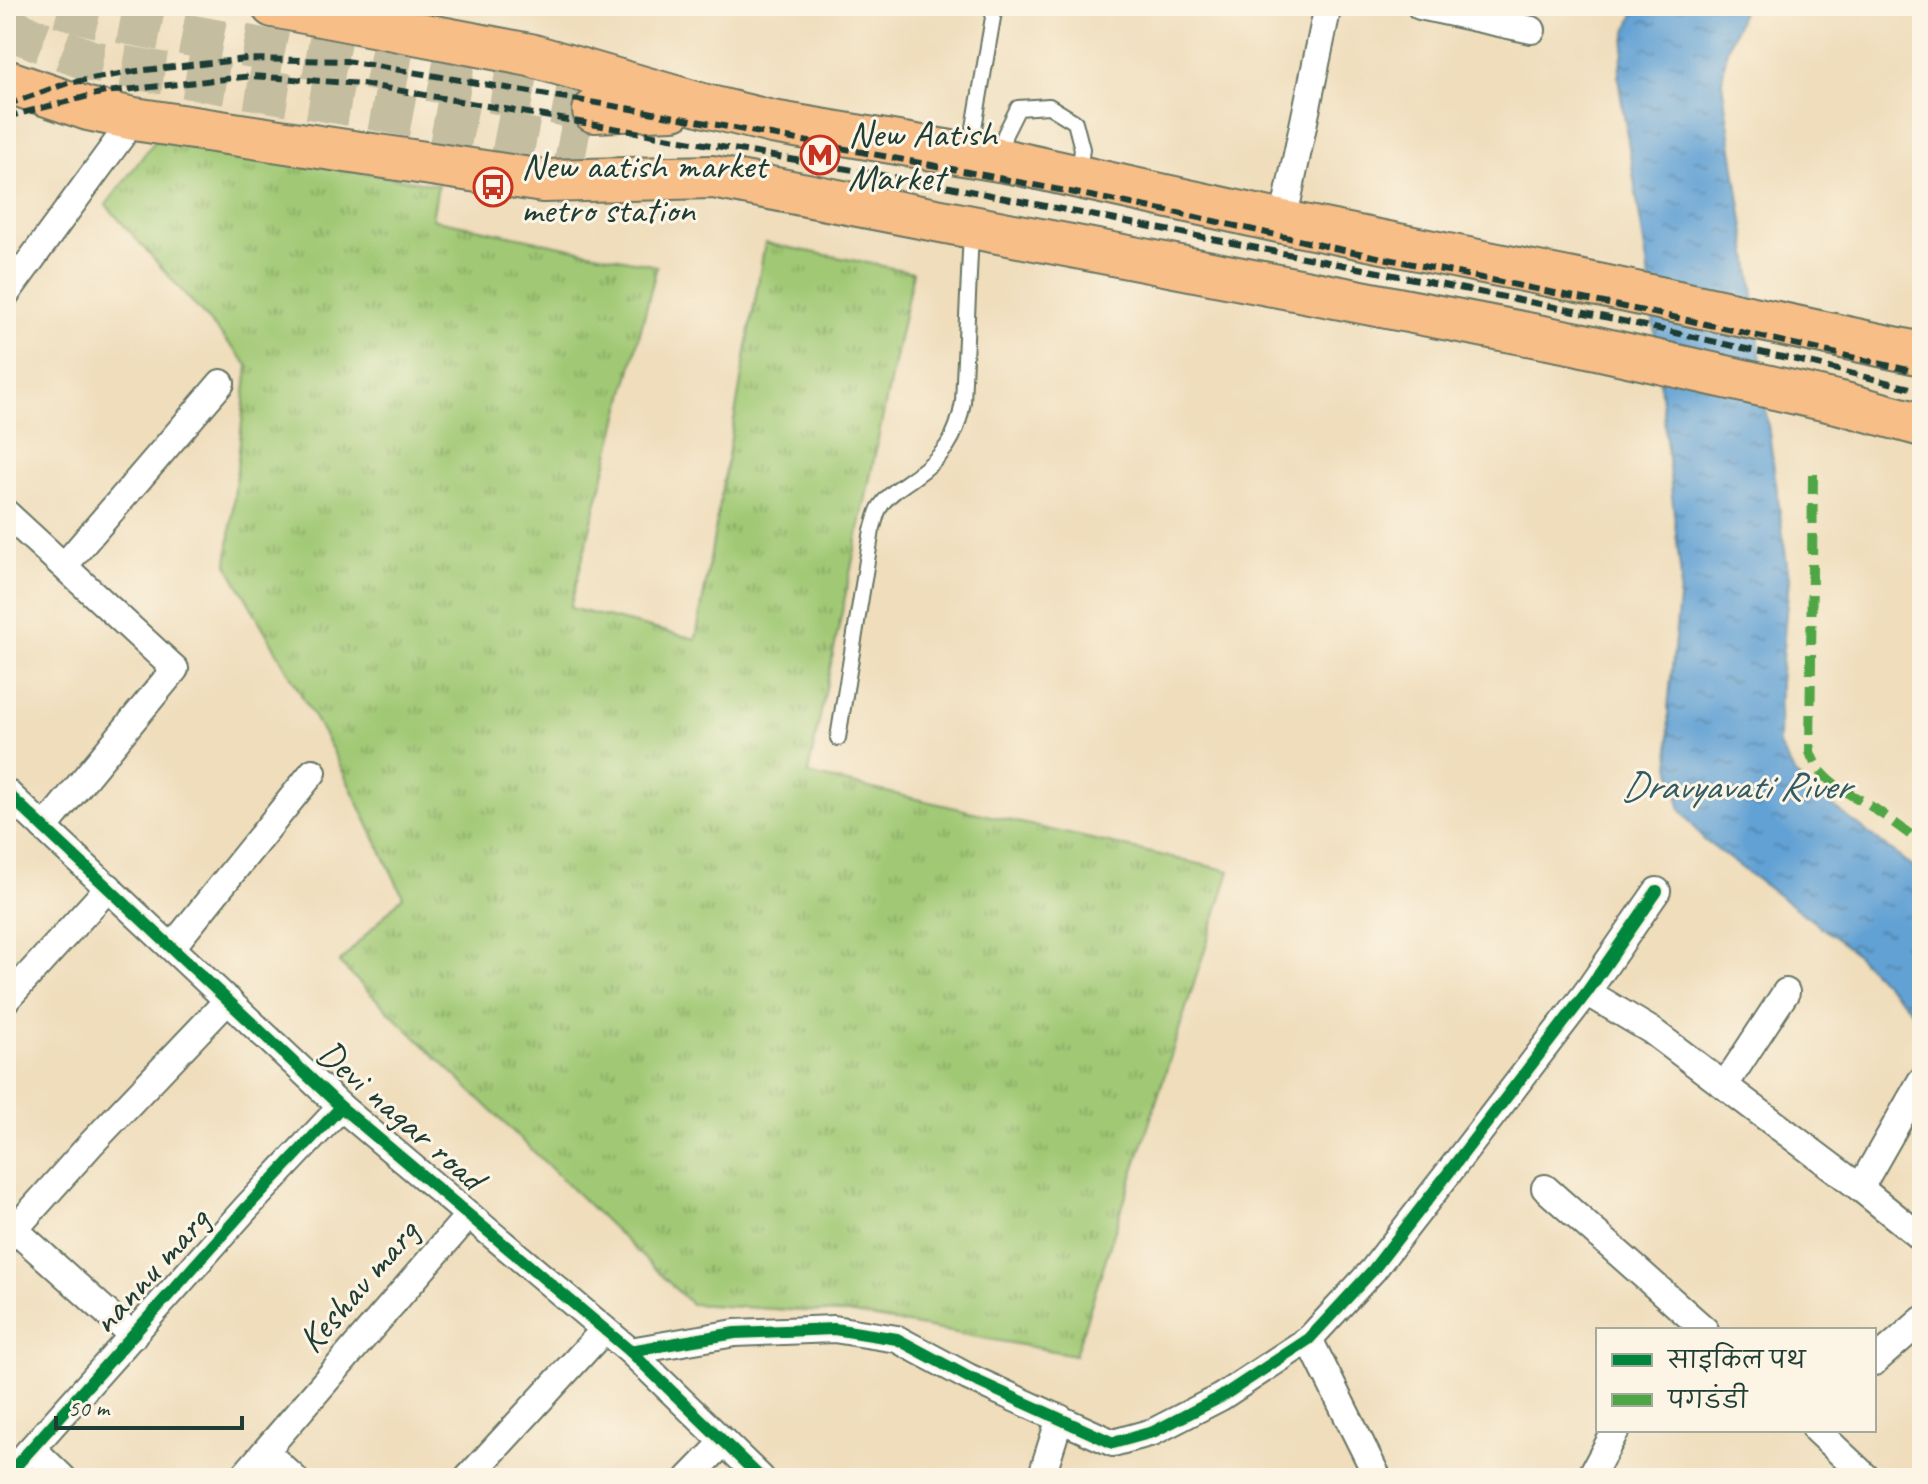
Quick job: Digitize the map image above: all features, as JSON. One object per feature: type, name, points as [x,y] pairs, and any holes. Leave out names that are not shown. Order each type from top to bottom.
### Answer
[{"type":"main road","points":[[273,6],[530,55],[772,122],[1078,177],[1922,354]]},
{"type":"main road","points":[[6,81],[88,109],[134,119],[543,181],[713,177]]},
{"type":"main road","points":[[706,106],[590,130],[713,177],[1579,344],[1841,403],[1922,425]]},
{"type":"street","points":[[1283,222],[1328,6]]},
{"type":"street","points":[[1420,6],[1532,30]]},
{"type":"street","points":[[6,294],[134,119]]},
{"type":"street","points":[[64,566],[221,383]]},
{"type":"street","points":[[6,513],[175,669],[44,828]]},
{"type":"street","points":[[172,947],[313,772]]},
{"type":"street","name":"Devi nagar road","points":[[6,792],[341,1107],[630,1351],[761,1478]]},
{"type":"street","points":[[6,1000],[109,887]]},
{"type":"street","points":[[630,1351],[735,1333],[834,1329],[897,1339],[968,1377],[1113,1443],[1153,1432],[1221,1397],[1309,1339],[1373,1270],[1587,992],[1657,891]]},
{"type":"street","points":[[1587,992],[1652,1031],[1922,1238]]},
{"type":"street","points":[[1725,1085],[1786,992]]},
{"type":"street","points":[[133,1336],[10,1234],[228,1000]]},
{"type":"street","points":[[1860,1188],[1921,1081]]},
{"type":"street","name":"nannu marg","points":[[6,1477],[247,1207],[341,1107]]},
{"type":"street","points":[[1545,1188],[1689,1325]]},
{"type":"street","name":"Keshav marg","points":[[242,1478],[469,1215]]},
{"type":"street","points":[[1876,1360],[1921,1322]]},
{"type":"street","points":[[468,1478],[604,1330]]},
{"type":"street","points":[[1309,1339],[1378,1478]]},
{"type":"street","points":[[1041,1478],[1060,1418]]},
{"type":"street","points":[[1590,1478],[1615,1432]]},
{"type":"street","points":[[1818,1432],[1867,1478]]},
{"type":"street","points":[[689,1478],[724,1442]]},
{"type":"street","points":[[33,1449],[63,1478]]},
{"type":"street","points":[[266,1452],[294,1478]]},
{"type":"lane","points":[[983,158],[995,6]]},
{"type":"lane","points":[[983,158],[1005,134],[1018,108],[1049,106],[1075,122],[1082,149],[1078,177]]},
{"type":"lane","points":[[838,738],[872,530],[880,507],[897,489],[930,466],[948,447],[959,424],[963,402],[972,226]]},
{"type":"green space","points":[[157,138],[438,185],[432,219],[657,266],[570,608],[696,639],[765,243],[913,272],[808,774],[1230,871],[1075,1355],[853,1314],[691,1304],[339,963],[403,896],[332,749],[227,564],[248,365],[106,205]]},
{"type":"water","name":"Dravyavati River","points":[[1637,6],[1744,6],[1726,53],[1722,82],[1753,287],[1789,579],[1780,683],[1779,746],[1796,775],[1813,791],[1922,874],[1922,1021],[1849,948],[1703,839],[1681,810],[1670,765],[1668,707],[1681,579],[1647,263],[1618,77],[1627,31]]},
{"type":"tunnel","points":[[59,6],[108,20],[594,111]]},
{"type":"tunnel","points":[[6,23],[22,34],[91,61],[362,107],[587,150]]},
{"type":"railway","points":[[6,105],[68,83],[137,71],[246,59],[346,61],[638,110],[1178,213],[1683,319],[1922,373]]},
{"type":"railway","points":[[6,117],[105,92],[252,76],[362,84],[950,187],[1605,317],[1922,391]]},
{"type":"marked path","points":[[1813,474],[1810,752],[1829,780],[1922,843]]},
{"type":"cycle path","points":[[6,792],[341,1107],[630,1351],[761,1478]]},
{"type":"cycle path","points":[[630,1351],[735,1333],[834,1329],[897,1339],[968,1377],[1113,1443],[1153,1432],[1221,1397],[1309,1339],[1373,1270],[1587,992],[1657,891]]},
{"type":"cycle path","points":[[6,1477],[247,1207],[341,1107]]},
{"type":"place","name":"New Aatish Market","points":[[820,155]]},
{"type":"place","name":"New aatish market metro station","points":[[493,187]]}]
